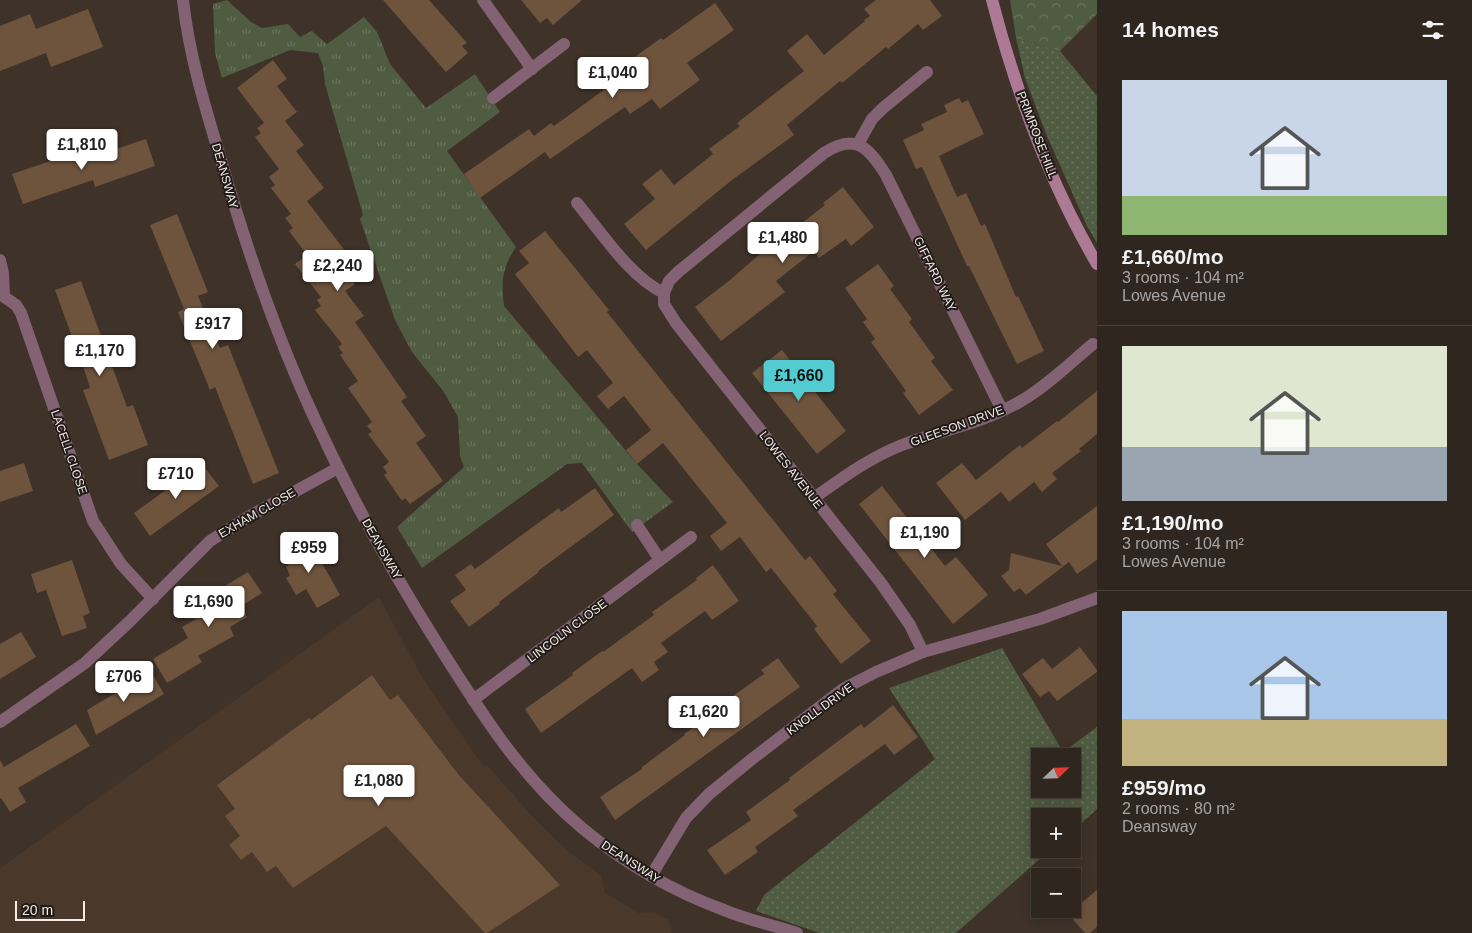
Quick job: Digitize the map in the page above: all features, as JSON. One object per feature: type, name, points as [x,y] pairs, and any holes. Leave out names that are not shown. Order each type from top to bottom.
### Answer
[{"type":"street","name":"DEANSWAY","points":[[183,0],[192,57],[244,242],[296,376],[338,468],[373,535],[473,700],[511,755],[551,800],[616,854],[675,889],[725,911],[797,933]]},
{"type":"street","points":[[483,0],[532,69]]},
{"type":"street","name":"PRIMROSE HILL","points":[[992,0],[1008,55],[1044,158],[1097,264]]},
{"type":"street","points":[[493,98],[564,44]]},
{"type":"street","points":[[577,203],[632,270],[646,283],[664,293],[669,281],[678,272],[824,153],[837,146],[851,143],[858,144],[872,119],[882,108],[927,72]]},
{"type":"street","name":"GIFFARD WAY","points":[[858,144],[867,149],[886,175],[1002,410]]},
{"type":"street","name":"LACELL CLOSE","points":[[0,260],[3,273],[2,295],[16,305],[21,313],[93,521],[121,564],[152,599]]},
{"type":"street","name":"LOWES AVENUE","points":[[664,293],[664,304],[676,323],[881,583],[910,625],[923,652]]},
{"type":"street","name":"GLEESON DRIVE","points":[[814,498],[874,458],[904,444],[967,425],[1002,410],[1038,391],[1092,344]]},
{"type":"street","name":"EXHAM CLOSE","points":[[0,722],[85,663],[210,542],[248,516],[338,468]]},
{"type":"street","points":[[637,525],[660,560]]},
{"type":"street","name":"LINCOLN CLOSE","points":[[473,700],[691,537]]},
{"type":"street","name":"KNOLL DRIVE","points":[[651,876],[686,818],[723,781],[844,690],[876,672],[923,652],[1040,619],[1097,598]]},
{"type":"shaded area","points":[[379,597],[422,677],[477,757],[485,766],[487,765],[533,817],[570,853],[601,875],[605,893],[639,913],[653,912],[669,920],[672,933],[0,933],[0,868]]},
{"type":"green space","points":[[227,0],[251,22],[262,28],[288,24],[300,37],[312,31],[327,44],[364,17],[377,32],[390,64],[426,108],[475,74],[500,112],[447,151],[516,247],[505,268],[504,306],[637,464],[673,502],[632,532],[582,463],[567,464],[422,568],[397,527],[464,467],[460,456],[458,417],[444,392],[412,352],[395,320],[360,219],[363,215],[325,84],[323,66],[318,53],[290,50],[222,78],[215,53],[213,4]]},
{"type":"green space","points":[[1010,0],[1097,0],[1097,14],[1060,51],[1016,38]]},
{"type":"green space","points":[[1016,38],[1060,51],[1097,96],[1097,243],[1087,226],[1047,136],[1025,78]]},
{"type":"green space","points":[[1002,648],[1061,748],[1031,748],[1031,798],[1081,798],[1081,748],[1068,748],[1097,727],[1097,809],[1081,824],[1081,808],[1031,808],[1031,858],[1041,858],[956,933],[819,933],[756,911],[764,895],[935,759],[889,688]]},
{"type":"building","points":[[383,0],[429,0],[467,43],[462,46],[468,53],[446,72]]},
{"type":"building","points":[[521,0],[582,0],[553,25],[547,18],[540,23]]},
{"type":"building","points":[[876,0],[930,0],[942,16],[923,30],[918,24],[842,83],[840,81],[787,125],[794,135],[732,180],[646,250],[624,224],[655,199],[642,184],[661,169],[674,185],[713,154],[709,149],[740,126],[737,123],[804,71],[787,51],[807,34],[824,55],[870,16],[864,9]]},
{"type":"building","points":[[715,3],[734,30],[687,63],[700,80],[660,109],[652,99],[630,114],[625,107],[550,159],[545,152],[480,198],[464,174],[529,129],[534,136],[551,123],[554,126],[637,66],[632,59],[661,38],[663,40]]},
{"type":"building","points":[[88,9],[103,47],[51,67],[46,53],[0,71],[0,26],[30,14],[36,29]]},
{"type":"building","points":[[273,60],[287,79],[277,86],[297,112],[285,121],[304,145],[296,151],[324,188],[307,201],[346,252],[336,259],[355,284],[345,291],[364,316],[355,322],[407,397],[401,401],[426,436],[416,443],[443,481],[410,504],[405,498],[402,501],[384,475],[387,473],[383,467],[389,462],[368,434],[372,432],[367,426],[372,422],[348,388],[358,381],[340,355],[343,353],[338,347],[342,344],[315,310],[321,306],[317,300],[321,297],[295,264],[307,255],[289,231],[293,228],[285,218],[291,214],[271,188],[275,185],[269,177],[279,169],[255,137],[261,133],[257,128],[264,123],[237,88]]},
{"type":"building","points":[[959,98],[962,103],[968,100],[984,134],[939,156],[957,197],[966,193],[981,226],[985,224],[1016,297],[1018,296],[1044,351],[1017,364],[969,266],[967,266],[922,167],[916,169],[903,140],[924,130],[921,124],[947,112],[944,105]]},
{"type":"building","points":[[146,139],[155,166],[95,187],[93,180],[23,204],[12,174],[83,150],[86,159]]},
{"type":"building","points":[[843,187],[874,227],[851,246],[846,239],[819,258],[814,251],[776,281],[785,292],[721,341],[695,307],[730,280],[777,239],[779,241],[825,205],[823,203]]},
{"type":"building","points":[[177,214],[208,292],[198,296],[220,348],[228,345],[279,473],[253,484],[215,387],[210,390],[178,312],[184,309],[150,225]]},
{"type":"building","points":[[545,231],[609,310],[607,312],[805,560],[810,556],[837,591],[833,594],[871,641],[841,664],[814,629],[817,626],[771,568],[766,572],[740,537],[721,551],[710,536],[727,523],[663,443],[637,464],[626,450],[651,430],[624,396],[608,409],[597,396],[613,383],[587,350],[578,357],[515,274],[529,263],[519,251]]},
{"type":"building","points":[[878,264],[894,286],[890,289],[912,319],[909,322],[935,358],[931,361],[953,390],[919,415],[903,393],[906,391],[871,342],[875,339],[863,322],[867,319],[845,288]]},
{"type":"building","points":[[81,281],[127,407],[133,405],[148,445],[109,460],[83,390],[90,388],[86,375],[55,290]]},
{"type":"building","points":[[782,350],[846,431],[817,454],[752,373]]},
{"type":"building","points":[[1097,391],[1097,434],[1079,449],[1081,451],[1052,473],[1057,479],[1042,492],[1034,482],[1009,502],[1001,492],[965,520],[936,483],[962,463],[976,480],[1020,445],[1022,448]]},
{"type":"building","points":[[24,463],[33,491],[0,502],[0,471]]},
{"type":"building","points":[[202,464],[219,486],[150,536],[134,513]]},
{"type":"building","points":[[882,486],[945,566],[956,557],[988,595],[953,624],[859,504]]},
{"type":"building","points":[[595,488],[614,515],[538,571],[499,602],[500,604],[469,627],[450,601],[466,590],[455,575],[471,564],[475,569],[559,508],[561,512]]},
{"type":"building","points":[[1097,506],[1097,560],[1077,574],[1069,562],[1026,595],[1020,588],[1014,592],[1001,576],[1009,570],[1011,553],[1062,566],[1046,544]]},
{"type":"building","points":[[308,538],[340,595],[317,608],[306,589],[296,595],[286,578],[290,576],[286,566],[289,565],[282,553]]},
{"type":"building","points":[[72,560],[90,613],[83,616],[87,628],[62,636],[46,590],[37,593],[31,574]]},
{"type":"building","points":[[713,565],[739,601],[712,620],[705,611],[661,643],[668,652],[654,662],[659,670],[642,682],[632,668],[541,733],[525,709],[573,675],[572,673],[602,651],[654,615],[652,612],[697,580],[696,578]]},
{"type":"building","points":[[248,572],[262,593],[240,607],[247,617],[230,627],[234,636],[198,656],[202,662],[167,683],[153,659],[188,638],[182,627],[217,607],[210,595]]},
{"type":"building","points":[[21,632],[36,657],[0,679],[0,644]]},
{"type":"building","points":[[1080,647],[1097,672],[1057,701],[1049,691],[1040,697],[1022,674],[1043,658],[1052,669]]},
{"type":"building","points":[[778,658],[800,687],[615,820],[600,797],[642,769],[642,767],[684,734],[725,706],[723,703],[764,674],[761,670]]},
{"type":"building","points":[[151,672],[164,694],[96,735],[87,710]]},
{"type":"building","points":[[372,675],[390,700],[398,695],[458,774],[560,885],[487,933],[386,826],[293,888],[276,866],[267,872],[252,852],[241,860],[229,845],[240,836],[225,816],[235,809],[217,785]]},
{"type":"building","points":[[893,705],[918,737],[894,755],[885,744],[793,810],[798,816],[755,847],[758,852],[725,875],[707,850],[751,820],[746,812],[790,780],[789,778],[861,724],[864,728]]},
{"type":"building","points":[[76,724],[90,746],[18,788],[26,802],[10,812],[0,799],[0,760],[4,767]]},
{"type":"building","points":[[1097,890],[1097,927],[1090,933],[1085,933],[1072,918],[1081,918],[1081,903]]}]
